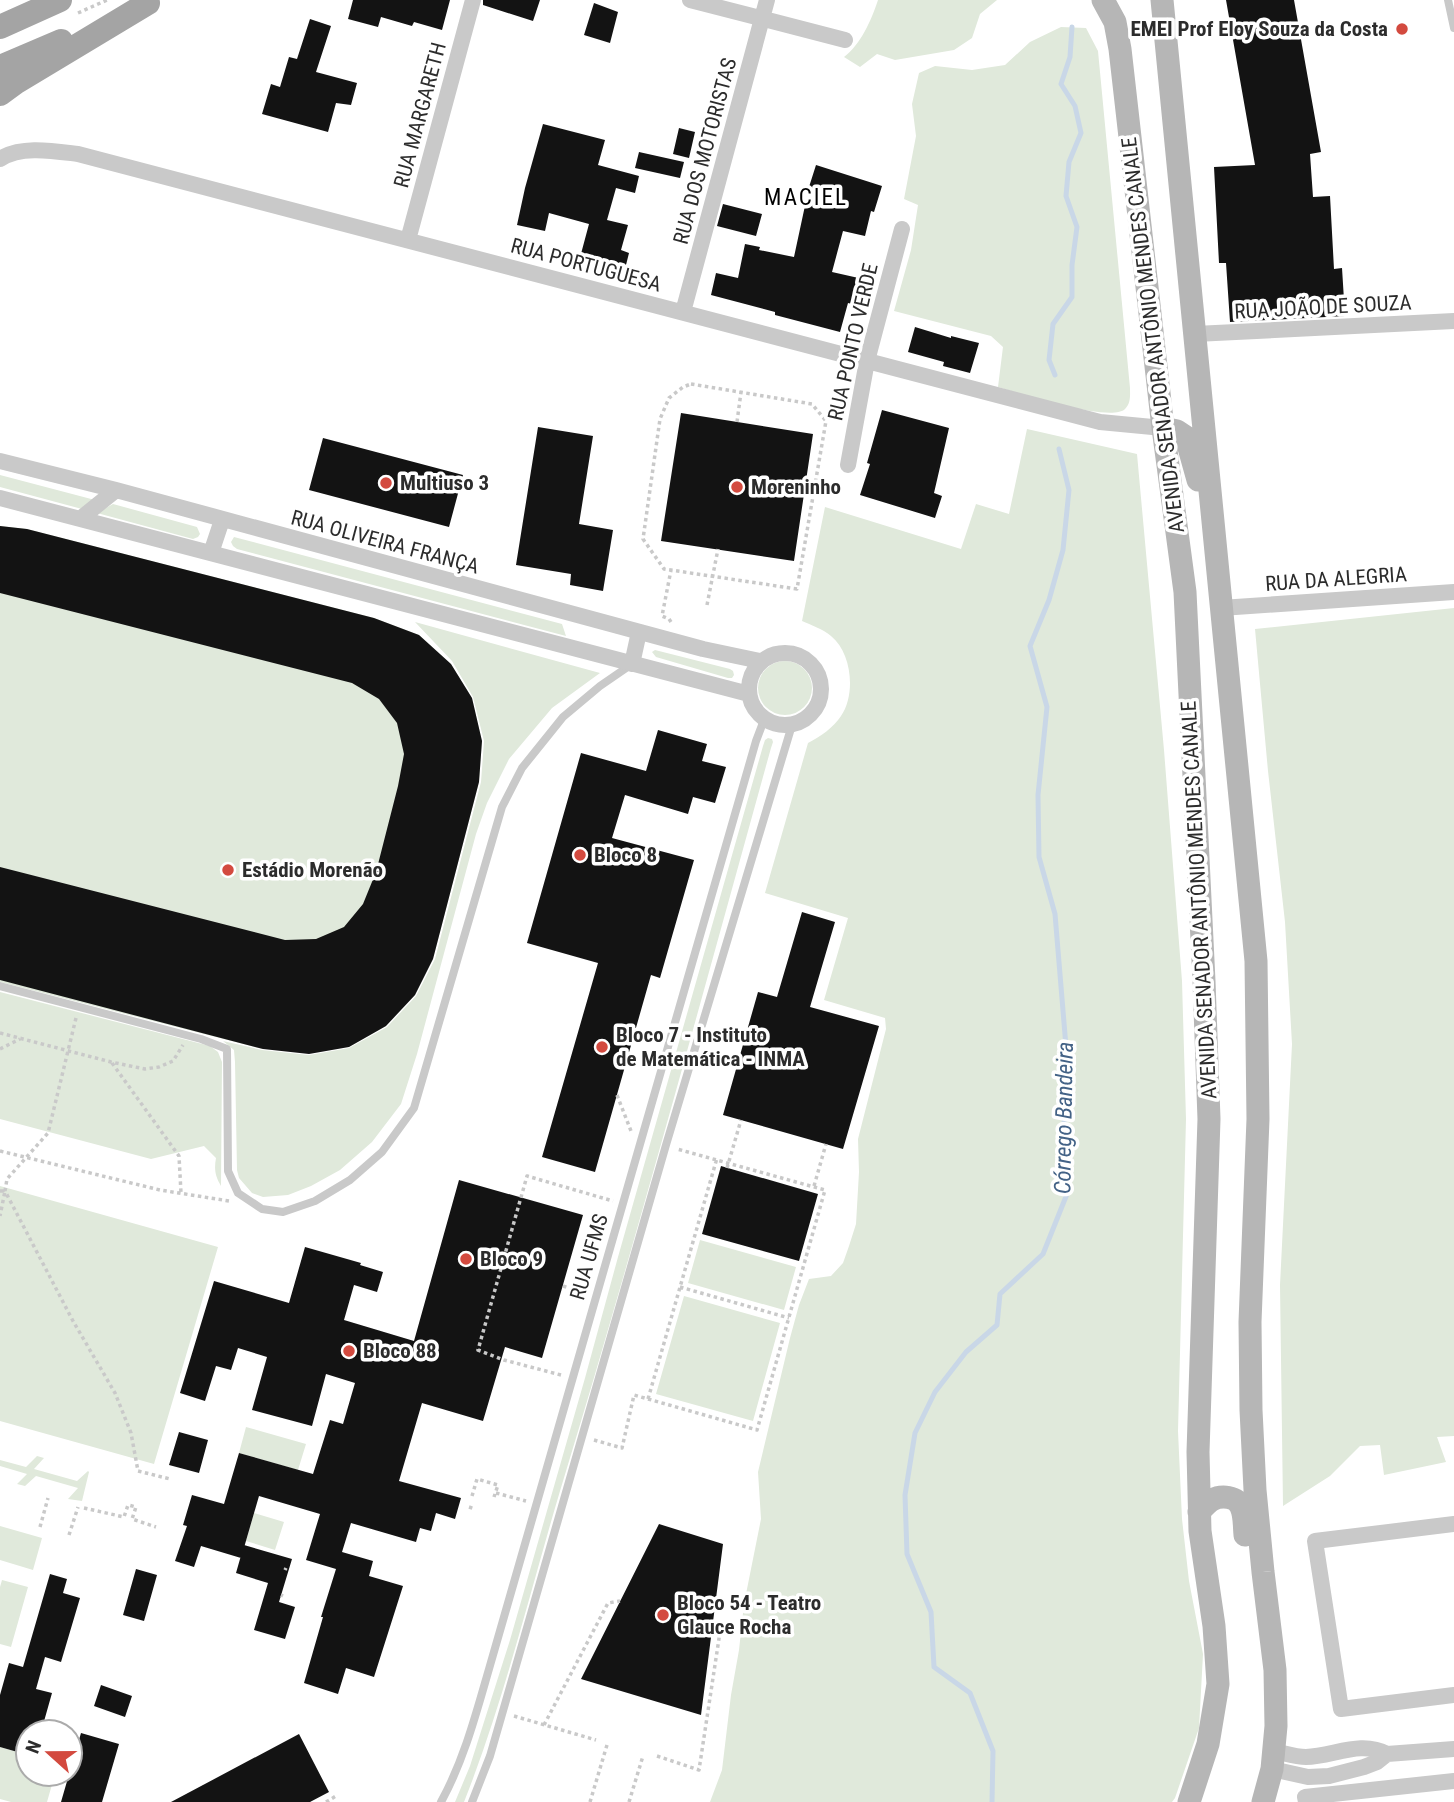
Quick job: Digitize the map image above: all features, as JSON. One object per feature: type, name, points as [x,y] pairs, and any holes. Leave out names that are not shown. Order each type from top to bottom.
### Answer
[{"type":"main road","points":[[0,27],[60,0]]},
{"type":"main road","name":"AVENIDA SENADOR ANTÔNIO MENDES CANALE","points":[[1103,0],[1115,22],[1119,49],[1185,592],[1204,981],[1209,1119],[1199,1394],[1199,1512],[1214,1626],[1218,1684],[1208,1744],[1189,1802]]},
{"type":"main road","name":"AVENIDA SENADOR ANTÔNIO MENDES CANALE","points":[[1162,0],[1256,961],[1258,1119],[1250,1322],[1251,1398],[1255,1490],[1275,1670],[1276,1726],[1273,1760],[1263,1802]]},
{"type":"main road","points":[[0,66],[152,2]]},
{"type":"main road","points":[[0,94],[152,2]]},
{"type":"main road","points":[[1163,428],[1177,431],[1186,437],[1199,481],[1211,508]]},
{"type":"main road","points":[[1185,592],[1194,607],[1201,610],[1221,608]]},
{"type":"main road","points":[[1199,1512],[1210,1501],[1218,1498],[1232,1498],[1238,1502],[1242,1509],[1247,1547],[1252,1559],[1263,1572]]},
{"type":"street","name":"RUA MARGARETH","points":[[408,240],[473,0]]},
{"type":"street","points":[[690,0],[845,40]]},
{"type":"street","name":"RUA DOS MOTORISTAS","points":[[683,313],[767,0]]},
{"type":"street","name":"RUA PORTUGUESA","points":[[0,159],[8,153],[44,149],[78,154],[1100,422],[1163,428]]},
{"type":"street","name":"RUA PONTO VERDE","points":[[848,465],[867,361],[902,229]]},
{"type":"street","name":"RUA JOÃO DE SOUZA","points":[[1195,334],[1454,321]]},
{"type":"street","name":"RUA OLIVEIRA FRANÇA","points":[[0,461],[760,662]]},
{"type":"street","points":[[80,519],[116,490]]},
{"type":"street","points":[[0,498],[749,695]]},
{"type":"street","points":[[211,553],[222,520]]},
{"type":"street","name":"RUA DA ALEGRIA","points":[[1221,608],[1454,592]]},
{"type":"street","points":[[632,664],[639,632]]},
{"type":"street","points":[[780,652],[803,657],[812,665],[821,686],[820,698],[808,717],[792,724],[775,724],[764,720],[756,712],[750,702],[749,680],[760,662],[780,652]]},
{"type":"street","points":[[1454,1524],[1315,1541],[1340,1709],[1454,1695]]},
{"type":"street","points":[[1273,1760],[1363,1748],[1379,1750],[1387,1755]]},
{"type":"street","points":[[1273,1760],[1308,1777],[1329,1776],[1364,1767],[1387,1755],[1454,1749]]},
{"type":"street","points":[[1306,1802],[1305,1797],[1391,1795],[1454,1781]]},
{"type":"lane","points":[[1448,0],[1454,28]]},
{"type":"lane","points":[[0,986],[201,1039],[227,1049],[228,1171],[238,1193],[261,1209],[283,1212],[315,1201],[350,1180],[382,1152],[414,1108],[502,807],[522,768],[563,717],[632,664]]},
{"type":"lane","name":"RUA UFMS","points":[[442,1802],[452,1783],[475,1718],[764,720]]},
{"type":"lane","name":"RUA UFMS","points":[[472,1802],[490,1756],[674,1119],[792,724]]},
{"type":"path","points":[[691,384],[813,404],[826,421],[797,589],[671,570],[664,569],[643,539],[660,419],[669,398],[691,384]]},
{"type":"path","points":[[737,422],[741,392]]},
{"type":"path","points":[[707,605],[718,550]]},
{"type":"path","points":[[671,570],[662,616],[669,619],[674,641]]},
{"type":"path","points":[[0,1216],[7,1179],[48,1133],[77,1014]]},
{"type":"path","points":[[0,1033],[145,1069],[159,1068],[173,1061],[182,1049],[184,1039]]},
{"type":"path","points":[[0,1049],[22,1038]]},
{"type":"path","points":[[111,1062],[179,1156],[181,1193]]},
{"type":"path","points":[[617,1095],[633,1136]]},
{"type":"path","points":[[727,1168],[741,1120]]},
{"type":"path","points":[[814,1186],[825,1144]]},
{"type":"path","points":[[583,1437],[622,1448],[634,1395],[757,1430],[825,1189],[676,1148]]},
{"type":"path","points":[[0,1151],[160,1190],[226,1200],[261,1209]]},
{"type":"path","points":[[648,1399],[716,1158]]},
{"type":"path","points":[[573,1377],[504,1360],[478,1350],[527,1176],[622,1204]]},
{"type":"path","points":[[3,1191],[115,1393],[131,1433],[138,1471],[170,1479]]},
{"type":"path","points":[[563,1286],[596,1296]]},
{"type":"path","points":[[680,1287],[789,1318]]},
{"type":"path","points":[[472,1496],[477,1479],[498,1485],[495,1495],[528,1502]]},
{"type":"path","points":[[40,1527],[48,1498]]},
{"type":"path","points":[[84,1508],[124,1517],[128,1505],[136,1507],[132,1520],[156,1527]]},
{"type":"path","points":[[69,1535],[78,1507]]},
{"type":"path","points":[[469,1507],[475,1509]]},
{"type":"path","points":[[544,1725],[608,1603],[620,1601]]},
{"type":"path","points":[[657,1756],[699,1770],[720,1632],[712,1630]]},
{"type":"path","points":[[513,1716],[596,1740]]},
{"type":"path","points":[[590,1802],[607,1745]]},
{"type":"path","points":[[629,1802],[643,1756]]},
{"type":"path","points":[[326,1802],[336,1796]]},
{"type":"shaded area","points":[[878,0],[997,0],[980,14],[972,38],[954,50],[895,60],[877,54],[860,67],[844,57],[856,46],[865,32]]},
{"type":"shaded area","points":[[1061,27],[1086,28],[1098,51],[1130,388],[1128,404],[1125,409],[1116,412],[1064,406],[998,387],[1003,347],[991,336],[894,311],[911,250],[918,205],[904,199],[916,136],[912,104],[919,73],[935,66],[972,70],[1005,65],[1030,42]]},
{"type":"shaded area","points":[[1027,429],[1137,454],[1182,981],[1186,1119],[1178,1431],[1182,1519],[1189,1581],[1203,1654],[1199,1728],[1172,1802],[710,1802],[722,1770],[744,1604],[761,1519],[758,1472],[790,1338],[809,1279],[831,1276],[843,1263],[856,1224],[858,1139],[886,1029],[885,1018],[824,1000],[848,918],[765,893],[808,743],[838,720],[849,697],[847,663],[838,643],[824,631],[802,621],[825,507],[961,549],[976,504],[1009,514]]},
{"type":"shaded area","points":[[0,475],[95,500],[82,509],[0,487]]},
{"type":"shaded area","points":[[113,504],[197,527],[200,534],[193,539],[97,513]]},
{"type":"shaded area","name":"Estádio Morenão","points":[[0,526],[27,529],[374,618],[419,635],[451,664],[472,698],[482,741],[479,782],[433,959],[415,995],[386,1026],[349,1047],[263,1049],[0,982]]},
{"type":"shaded area","points":[[234,537],[562,624],[566,636],[237,549],[231,542]]},
{"type":"shaded area","points":[[1454,608],[1454,1436],[1437,1437],[1446,1462],[1384,1475],[1380,1445],[1360,1446],[1330,1476],[1283,1506],[1280,1285],[1292,1044],[1285,922],[1255,629]]},
{"type":"shaded area","points":[[415,622],[600,673],[552,708],[509,759],[487,803],[401,1104],[372,1142],[340,1170],[288,1195],[263,1197],[252,1193],[239,1178],[234,1050],[223,1041],[262,1050],[309,1055],[349,1048],[387,1027],[416,996],[435,959],[481,782],[484,741],[473,697],[452,661]]},
{"type":"shaded area","points":[[655,650],[730,669],[734,675],[728,678],[656,657],[652,652]]},
{"type":"shaded area","points":[[790,661],[800,665],[808,673],[812,688],[808,703],[800,711],[780,715],[770,711],[762,703],[758,683],[762,673],[770,665]]},
{"type":"shaded area","points":[[768,738],[773,742],[642,1213],[515,1648],[492,1725],[464,1802],[455,1802],[470,1766],[510,1640],[763,746]]},
{"type":"shaded area","points":[[0,992],[210,1046],[218,1052],[222,1062],[221,1186],[217,1179],[216,1158],[204,1146],[151,1159],[0,1119]]},
{"type":"shaded area","points":[[0,1186],[218,1247],[154,1464],[0,1421]]},
{"type":"shaded area","points":[[700,1240],[796,1267],[784,1310],[688,1283]]},
{"type":"shaded area","points":[[684,1296],[780,1323],[753,1421],[656,1394]]},
{"type":"shaded area","points":[[246,1427],[306,1444],[298,1470],[239,1453]]},
{"type":"shaded area","points":[[37,1456],[44,1458],[34,1469],[77,1481],[89,1472],[82,1501],[68,1499],[78,1488],[36,1476],[25,1486],[17,1484],[27,1474],[0,1466],[0,1460],[26,1467]]},
{"type":"shaded area","points":[[254,1513],[284,1522],[275,1550],[246,1541]]},
{"type":"shaded area","points":[[0,1526],[42,1538],[33,1570],[0,1560]]},
{"type":"shaded area","points":[[2,1580],[28,1587],[11,1647],[0,1644]]},
{"type":"shaded area","points":[[0,1747],[14,1751],[14,1788],[51,1788],[47,1802],[11,1802],[0,1799]]},
{"type":"building","points":[[353,0],[450,0],[442,30],[414,22],[412,26],[381,17],[378,27],[348,19]]},
{"type":"building","points":[[483,0],[540,0],[533,21],[483,5]]},
{"type":"building","points":[[1226,0],[1294,0],[1321,152],[1310,154],[1313,197],[1330,196],[1334,269],[1342,268],[1345,316],[1230,322],[1226,263],[1219,263],[1214,167],[1255,165]]},
{"type":"building","points":[[594,3],[618,12],[610,43],[584,35]]},
{"type":"building","points":[[310,19],[331,26],[316,72],[357,83],[351,105],[336,103],[328,132],[262,114],[271,84],[280,87],[289,57],[297,59]]},
{"type":"building","points":[[543,124],[605,140],[598,165],[639,176],[635,193],[616,188],[607,220],[628,225],[621,250],[629,253],[623,277],[578,265],[589,224],[549,213],[545,231],[517,225]]},
{"type":"building","points":[[679,128],[695,132],[689,158],[673,154]]},
{"type":"building","points":[[639,152],[684,162],[680,178],[635,168]]},
{"type":"building","points":[[816,165],[882,186],[874,212],[871,211],[865,236],[843,231],[832,272],[863,279],[856,305],[848,303],[840,332],[711,295],[716,273],[738,278],[745,244],[760,247],[759,250],[794,257]]},
{"type":"building","points":[[723,204],[762,214],[756,236],[717,226]]},
{"type":"building","points":[[915,327],[979,343],[970,373],[908,352]]},
{"type":"building","points":[[882,410],[949,428],[934,493],[942,496],[935,518],[860,495]]},
{"type":"building","name":"Moreninho","points":[[681,413],[813,434],[794,561],[661,541]]},
{"type":"building","points":[[538,427],[593,436],[579,524],[613,530],[603,591],[570,585],[571,574],[516,565]]},
{"type":"building","name":"Multiuso 3","points":[[323,438],[463,475],[449,527],[309,490]]},
{"type":"building","points":[[0,526],[27,529],[374,618],[419,635],[451,664],[472,698],[482,741],[479,782],[433,959],[415,995],[386,1026],[349,1047],[309,1054],[263,1049],[0,980],[0,867],[285,940],[316,939],[344,927],[363,904],[376,872],[404,754],[397,723],[379,699],[352,683],[0,593]]},
{"type":"building","points":[[658,730],[707,744],[702,761],[726,767],[715,803],[693,797],[688,814],[625,795],[612,838],[694,860],[660,978],[651,975],[595,1172],[542,1157],[598,963],[527,943],[581,753],[646,771]]},
{"type":"building","points":[[802,912],[835,922],[810,1007],[879,1026],[843,1149],[723,1115],[758,992],[777,997]]},
{"type":"building","points":[[721,1166],[818,1194],[799,1261],[702,1234]]},
{"type":"building","points":[[459,1180],[583,1215],[542,1358],[505,1347],[483,1421],[422,1403],[399,1481],[461,1498],[455,1519],[436,1513],[431,1531],[420,1528],[416,1542],[351,1523],[342,1552],[373,1561],[369,1576],[403,1586],[374,1677],[346,1668],[338,1694],[304,1683],[336,1569],[306,1560],[320,1514],[259,1496],[241,1558],[201,1546],[194,1567],[175,1561],[187,1526],[183,1525],[192,1495],[224,1504],[239,1453],[313,1474],[330,1420],[343,1424],[355,1383],[326,1374],[312,1426],[252,1410],[267,1357],[238,1348],[231,1370],[216,1366],[205,1401],[180,1393],[214,1281],[289,1303],[305,1247],[383,1272],[377,1292],[354,1285],[344,1320],[414,1341]]},
{"type":"building","points":[[179,1432],[208,1440],[199,1473],[169,1465]]},
{"type":"building","name":"Bloco 54 - Teatro Glauce Rocha","points":[[659,1524],[723,1544],[701,1715],[581,1679]]},
{"type":"building","points":[[244,1545],[292,1559],[279,1602],[295,1607],[285,1639],[254,1630],[268,1583],[236,1573]]},
{"type":"building","points":[[136,1569],[157,1575],[144,1621],[123,1615]]},
{"type":"building","points":[[50,1574],[67,1579],[63,1593],[80,1598],[61,1662],[45,1657],[36,1689],[52,1693],[45,1718],[14,1718],[14,1751],[0,1747],[0,1695],[9,1663],[23,1667]]},
{"type":"building","points":[[101,1685],[132,1696],[125,1717],[94,1706]]},
{"type":"building","points":[[84,1734],[119,1744],[102,1802],[61,1802],[65,1788],[84,1788]]},
{"type":"building","points":[[299,1734],[329,1792],[310,1802],[171,1802]]},
{"type":"waterway","name":"Córrego Bandeira","points":[[1055,375],[1049,360],[1053,324],[1072,297],[1072,265],[1077,227],[1066,196],[1069,162],[1081,133],[1075,106],[1061,84],[1070,57],[1072,27]]},
{"type":"waterway","name":"Córrego Bandeira","points":[[992,1802],[993,1751],[970,1693],[934,1667],[931,1612],[907,1554],[905,1495],[915,1433],[935,1392],[966,1352],[997,1325],[1000,1294],[1043,1254],[1067,1194],[1062,1149],[1068,1071],[1055,914],[1039,857],[1038,795],[1047,707],[1030,646],[1049,600],[1063,550],[1069,490],[1059,449]]},
{"type":"place","name":"EMEI Prof Eloy Souza da Costa","points":[[1402,29]]},
{"type":"place","name":"Multiuso 3","points":[[386,483]]},
{"type":"place","name":"Moreninho","points":[[737,487]]},
{"type":"place","name":"Bloco 8","points":[[580,855]]},
{"type":"place","name":"Estádio Morenão","points":[[228,870]]},
{"type":"place","name":"Bloco 7 - Instituto de Matemática - INMA","points":[[602,1047]]},
{"type":"place","name":"Bloco 9","points":[[466,1259]]},
{"type":"place","name":"Bloco 88","points":[[349,1351]]},
{"type":"place","name":"Bloco 54 - Teatro Glauce Rocha","points":[[663,1615]]},
{"type":"district","name":"MACIEL","points":[[806,197]]}]
